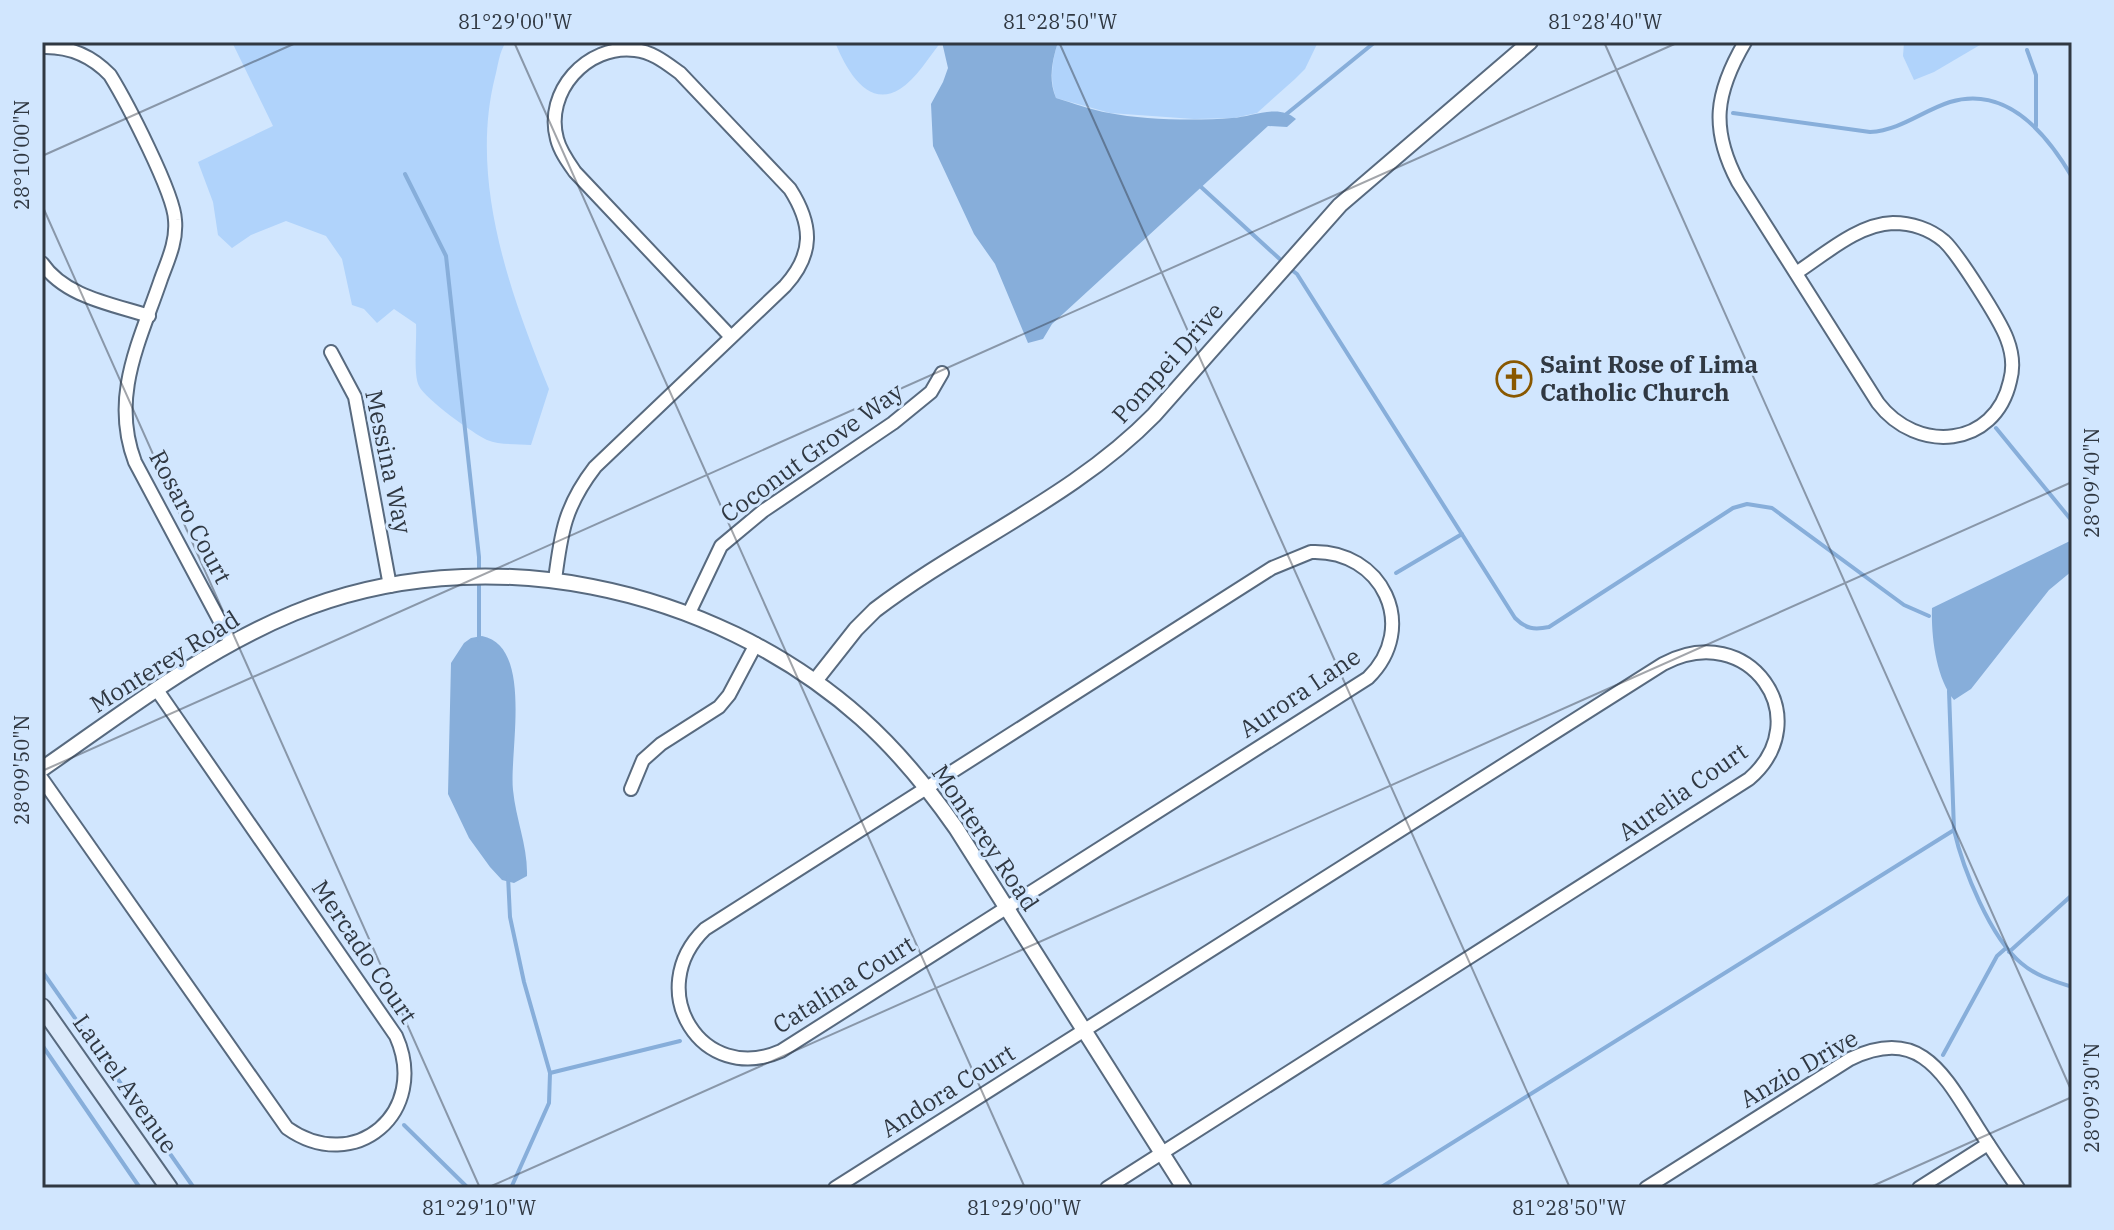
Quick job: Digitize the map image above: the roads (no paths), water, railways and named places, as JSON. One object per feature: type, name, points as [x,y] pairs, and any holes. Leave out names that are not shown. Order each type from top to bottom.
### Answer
[{"type":"main road","name":"Laurel Avenue","points":[[42,1007],[169,1188]]},
{"type":"street","name":"Pompei Drive","points":[[815,681],[856,629],[887,602],[1062,490],[1119,449],[1154,415],[1273,278],[1353,192],[1530,42]]},
{"type":"street","points":[[1745,42],[1729,71],[1721,95],[1719,123],[1723,149],[1738,182],[1878,403],[1895,422],[1925,436],[1948,437],[1981,425],[2002,402],[2011,378],[2012,359],[2007,338],[1955,253],[1937,236],[1905,224],[1875,226],[1855,235],[1796,273]]},
{"type":"street","name":"Rosaro Court","points":[[42,47],[73,50],[96,62],[110,75],[168,192],[175,219],[174,241],[125,391],[124,416],[128,440],[140,472],[231,642]]},
{"type":"street","points":[[555,580],[562,528],[577,490],[595,467],[785,286],[804,259],[807,231],[790,189],[680,73],[664,61],[635,50],[596,56],[582,65],[560,94],[555,126],[564,155],[575,172],[731,337]]},
{"type":"street","points":[[42,263],[53,277],[71,289],[149,316]]},
{"type":"street","name":"Messina Way","points":[[331,352],[355,397],[390,586]]},
{"type":"street","name":"Coconut Grove Way","points":[[689,613],[721,546],[763,511],[893,423],[931,392],[942,373]]},
{"type":"street","name":"Aurora Lane","points":[[928,788],[1288,560],[1311,552],[1344,556],[1372,573],[1384,589],[1391,612],[1392,634],[1384,659],[1368,678],[1007,909]]},
{"type":"street","name":"Monterey Road","points":[[42,769],[231,642],[334,599],[390,586],[469,577],[555,580],[640,597],[689,613],[756,644],[815,681],[860,717],[928,788],[1184,1188]]},
{"type":"street","points":[[631,789],[643,760],[661,744],[719,707],[729,695],[756,644]]},
{"type":"street","name":"Aurelia Court","points":[[1085,1032],[1677,656],[1703,650],[1725,653],[1749,665],[1764,680],[1775,707],[1776,737],[1770,756],[1749,779],[1162,1153]]},
{"type":"street","name":"Mercado Court","points":[[42,779],[287,1128],[308,1141],[332,1146],[360,1140],[385,1125],[394,1114],[405,1086],[405,1058],[396,1036],[157,690]]},
{"type":"street","name":"Catalina Court","points":[[928,788],[698,935],[686,952],[678,978],[680,1003],[691,1028],[711,1046],[729,1055],[752,1058],[773,1054],[1007,909]]},
{"type":"street","name":"Andora Court","points":[[835,1188],[1085,1032]]},
{"type":"street","name":"Anzio Drive","points":[[1646,1188],[1850,1059],[1881,1048],[1914,1053],[1937,1067],[2018,1188]]},
{"type":"street","points":[[1919,1188],[1988,1144]]},
{"type":"street","points":[[1107,1188],[1162,1153]]},
{"type":"waterway","points":[[1284,116],[1375,42]]},
{"type":"waterway","points":[[2027,50],[2036,75],[2036,126]]},
{"type":"waterway","points":[[1733,113],[1870,132],[1892,128],[1950,102],[1990,100],[2023,117],[2037,130],[2072,177]]},
{"type":"waterway","points":[[405,174],[446,256],[479,557],[479,640]]},
{"type":"waterway","points":[[1200,186],[1283,262]]},
{"type":"waterway","points":[[1289,268],[1297,274],[1515,618],[1523,624],[1535,628],[1549,627],[1733,508],[1747,504],[1772,508],[1904,605],[1929,616]]},
{"type":"waterway","points":[[1996,428],[2072,521]]},
{"type":"waterway","points":[[1396,573],[1462,534]]},
{"type":"waterway","points":[[1949,691],[1954,830],[1971,882],[1999,937],[2021,963],[2045,978],[2072,987]]},
{"type":"waterway","points":[[1380,1188],[1954,830]]},
{"type":"waterway","points":[[508,876],[510,917],[524,982],[550,1073],[549,1103],[511,1188]]},
{"type":"waterway","points":[[2009,952],[2072,895]]},
{"type":"waterway","points":[[1943,1055],[1997,956],[2006,948]]},
{"type":"waterway","points":[[42,971],[194,1188]]},
{"type":"waterway","points":[[550,1073],[680,1041]]},
{"type":"waterway","points":[[42,1045],[140,1188]]},
{"type":"waterway","points":[[404,1125],[468,1188]]},
{"type":"place","name":"Saint Rose of Lima Catholic Church","points":[[1514,379]]}]
